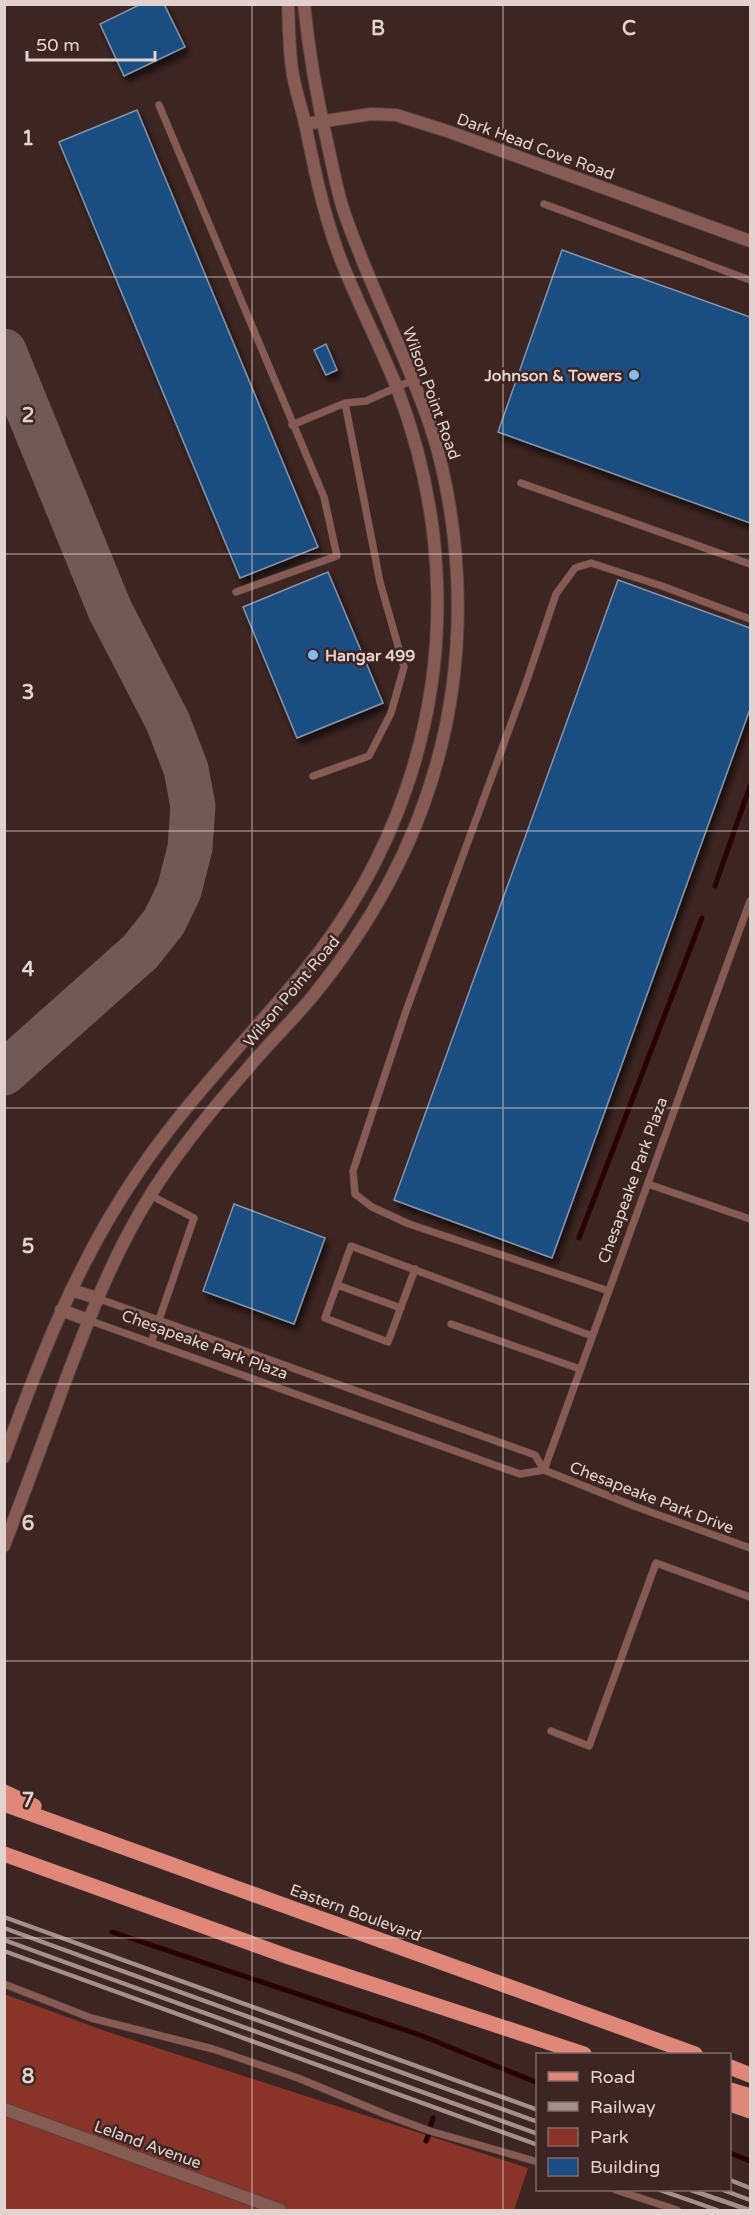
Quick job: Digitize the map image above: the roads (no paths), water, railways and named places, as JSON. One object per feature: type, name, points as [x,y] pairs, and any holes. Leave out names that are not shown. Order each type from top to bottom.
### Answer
[{"type":"main road","points":[[4,1792],[93,1836]]},
{"type":"main road","name":"Eastern Boulevard","points":[[4,1804],[690,2053]]},
{"type":"main road","points":[[4,1854],[289,1957],[578,2053]]},
{"type":"main road","points":[[731,2068],[750,2074]]},
{"type":"main road","points":[[731,2091],[750,2096]]},
{"type":"main road","points":[[731,2105],[750,2111]]},
{"type":"street","name":"Wilson Point Road","points":[[4,1457],[61,1310],[99,1233],[138,1172],[188,1107],[307,969],[374,868],[396,820],[418,754],[429,707],[436,657],[438,619],[433,524],[412,430],[396,386],[340,258],[316,182],[292,69],[288,4]]},
{"type":"street","name":"Wilson Point Road","points":[[4,1546],[88,1320],[122,1246],[150,1195],[209,1113],[311,999],[354,941],[381,898],[403,857],[421,810],[440,748],[451,700],[456,661],[458,613],[451,517],[443,471],[413,380],[343,210],[311,67],[304,4]]},
{"type":"street","name":"Dark Head Cove Road","points":[[305,124],[371,114],[396,116],[447,131],[750,241]]},
{"type":"street","name":"Chesapeake Park Plaza","points":[[71,1290],[97,1298]]},
{"type":"street","name":"Chesapeake Park Plaza","points":[[61,1310],[88,1320]]},
{"type":"street","name":"Leland Avenue","points":[[4,2109],[280,2211]]},
{"type":"lane","points":[[159,105],[324,498],[337,556],[236,592]]},
{"type":"lane","points":[[544,204],[750,280]]},
{"type":"lane","points":[[292,425],[345,403],[366,401],[413,380]]},
{"type":"lane","points":[[313,776],[369,756],[391,713],[404,667],[380,582],[345,403]]},
{"type":"lane","points":[[521,483],[750,564]]},
{"type":"lane","points":[[609,1291],[409,1224],[372,1207],[355,1194],[353,1171],[406,1011],[526,683],[556,594],[575,568],[591,563],[750,618]]},
{"type":"lane","name":"Chesapeake Park Plaza","points":[[544,1470],[750,901]]},
{"type":"lane","points":[[648,1184],[750,1219]]},
{"type":"lane","points":[[150,1195],[194,1218],[151,1343]]},
{"type":"lane","points":[[415,1269],[388,1342],[325,1318],[351,1246],[415,1269],[592,1336]]},
{"type":"lane","points":[[337,1285],[401,1308]]},
{"type":"lane","name":"Chesapeake Park Plaza","points":[[97,1298],[535,1455],[544,1470]]},
{"type":"lane","name":"Chesapeake Park Plaza","points":[[88,1320],[520,1474],[544,1470]]},
{"type":"lane","points":[[451,1324],[580,1369]]},
{"type":"lane","name":"Chesapeake Park Drive","points":[[544,1470],[750,1548]]},
{"type":"lane","points":[[551,1731],[589,1746],[656,1563],[750,1597]]},
{"type":"lane","points":[[4,1984],[92,2018],[213,2049],[298,2078],[430,2131],[536,2162]]},
{"type":"lane","points":[[619,2191],[676,2211]]},
{"type":"waterway","points":[[715,886],[750,786]]},
{"type":"waterway","points":[[579,1238],[702,918]]},
{"type":"waterway","points":[[112,1932],[420,2035],[536,2082]]},
{"type":"waterway","points":[[430,2128],[433,2118]]},
{"type":"waterway","points":[[426,2141],[429,2134]]},
{"type":"waterway","points":[[731,2153],[750,2161]]},
{"type":"railway","points":[[4,1917],[536,2109]]},
{"type":"railway","points":[[4,1928],[536,2121]]},
{"type":"railway","points":[[4,1940],[536,2133]]},
{"type":"railway","points":[[4,1951],[536,2144]]},
{"type":"railway","points":[[731,2180],[750,2188]]},
{"type":"railway","points":[[663,2191],[717,2210]]},
{"type":"railway","points":[[694,2191],[749,2210]]},
{"type":"railway","points":[[726,2191],[750,2200]]},
{"type":"place","name":"Johnson & Towers","points":[[634,375]]},
{"type":"place","name":"Hangar 499","points":[[313,655]]}]
